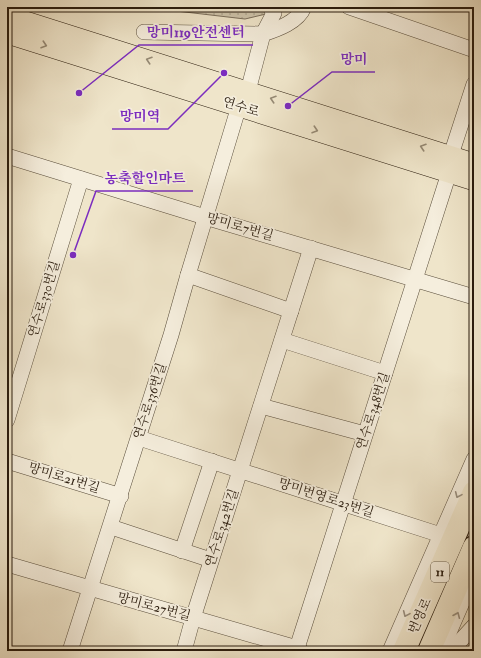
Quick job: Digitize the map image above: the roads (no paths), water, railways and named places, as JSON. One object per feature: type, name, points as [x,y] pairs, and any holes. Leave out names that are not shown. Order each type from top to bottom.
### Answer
[{"type":"highway","name":"번영로","points":[[404,651],[474,492]]},
{"type":"highway","name":"번영로","points":[[429,651],[474,547]]},
{"type":"main road","name":"연수로","points":[[7,15],[243,98],[450,164],[474,181]]},
{"type":"main road","name":"연수로","points":[[7,34],[243,98]]},
{"type":"main road","name":"연수로","points":[[450,164],[474,163]]},
{"type":"street","name":"연수로336번길","points":[[70,651],[121,496],[171,336],[205,217],[263,34],[274,13],[270,7]]},
{"type":"street","points":[[144,32],[263,34],[281,28],[301,14],[304,7]]},
{"type":"street","points":[[349,7],[474,50]]},
{"type":"street","points":[[450,164],[474,84]]},
{"type":"street","name":"망미로7번길","points":[[7,156],[474,297]]},
{"type":"street","name":"연수로348번길","points":[[299,650],[343,503],[415,279],[450,164]]},
{"type":"street","name":"연수로330번길","points":[[7,420],[82,179]]},
{"type":"street","name":"연수로342번길","points":[[184,651],[193,618],[312,248]]},
{"type":"street","points":[[188,275],[291,311]]},
{"type":"street","points":[[282,340],[385,373]]},
{"type":"street","points":[[261,406],[365,434]]},
{"type":"street","name":"망미번영로23번길","points":[[139,438],[441,535]]},
{"type":"street","points":[[390,651],[474,459]]},
{"type":"street","name":"망미로21번길","points":[[7,461],[121,496]]},
{"type":"street","points":[[182,550],[212,461]]},
{"type":"street","points":[[111,527],[212,560]]},
{"type":"street","name":"망미로27번길","points":[[7,564],[91,590],[193,618],[299,650]]},
{"type":"street","points":[[441,651],[474,574]]},
{"type":"street","points":[[451,651],[474,626]]},
{"type":"place","name":"망미역","points":[[224,73]]},
{"type":"place","name":"망미119안전센터","points":[[79,93]]},
{"type":"place","name":"망미","points":[[288,106]]},
{"type":"place","name":"농축할인마트","points":[[73,255]]}]
